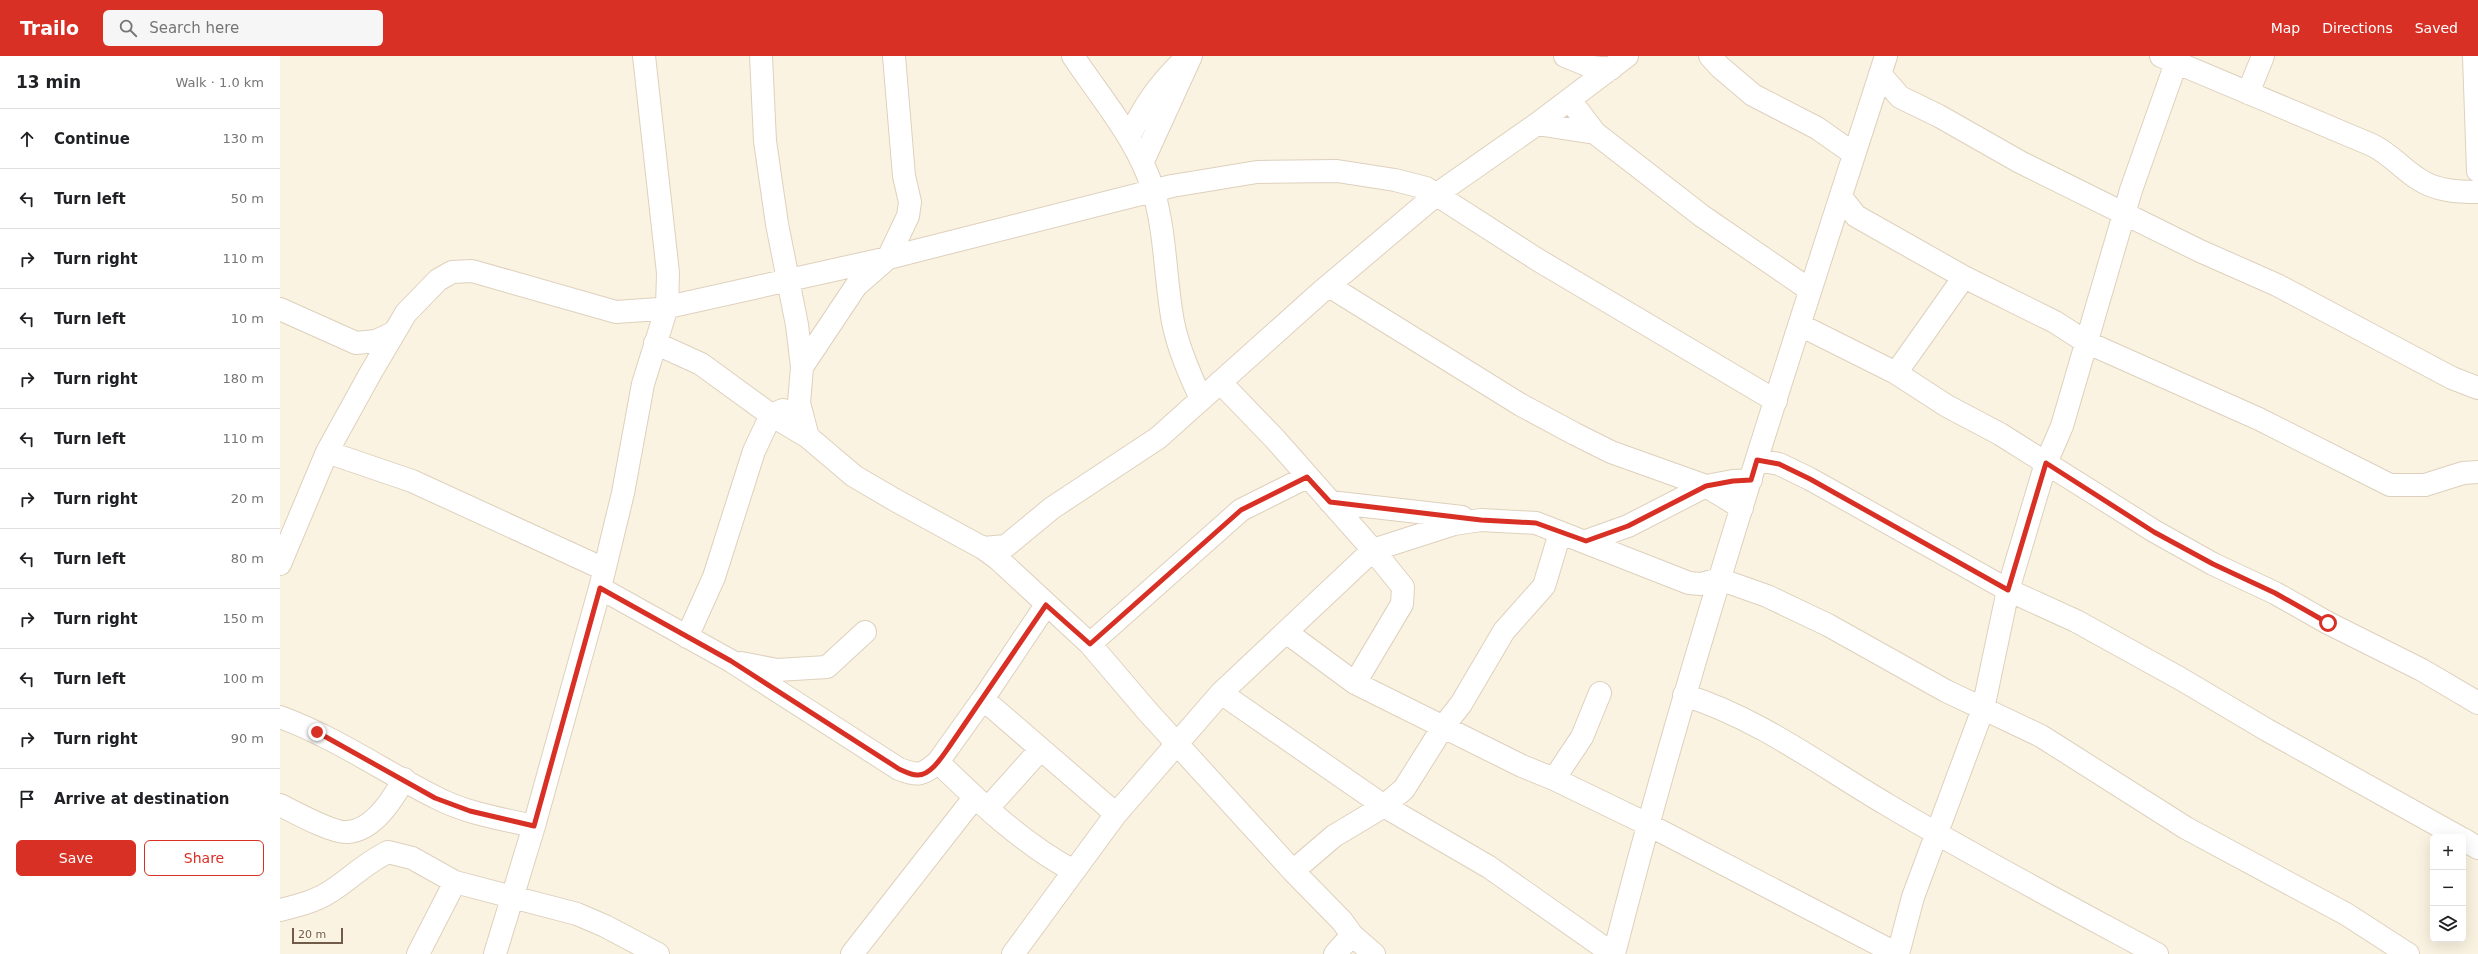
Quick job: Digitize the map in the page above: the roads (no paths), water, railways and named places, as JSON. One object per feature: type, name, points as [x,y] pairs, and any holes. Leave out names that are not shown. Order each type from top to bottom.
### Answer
[{"type":"street","points":[[495,954],[534,826],[602,578],[623,493],[643,384],[667,307],[668,273],[644,56]]},
{"type":"street","points":[[761,56],[765,141],[777,224],[789,280],[802,367],[799,403],[808,437]]},
{"type":"street","points":[[802,367],[856,286],[888,258],[905,222],[910,202],[904,176],[894,56]]},
{"type":"street","points":[[1073,56],[1112,112],[1143,161],[1154,192],[1161,224],[1174,322],[1188,369],[1201,399]]},
{"type":"street","points":[[1129,138],[1143,107],[1160,85],[1190,56]]},
{"type":"street","points":[[1143,161],[1190,56]]},
{"type":"street","points":[[1561,56],[1595,133],[1702,216],[1810,290]]},
{"type":"street","points":[[1565,56],[1592,67],[1621,60]]},
{"type":"street","points":[[1710,56],[1720,67],[1753,95],[1812,125],[1854,154]]},
{"type":"street","points":[[2248,93],[2263,56]]},
{"type":"street","points":[[2474,56],[2478,171]]},
{"type":"street","points":[[1286,632],[1355,683],[1443,727],[1647,824],[1897,954],[1913,897],[1983,709],[2008,590],[2046,463],[2062,426],[2093,317],[2139,167],[2168,59],[2385,151],[2420,180],[2440,189],[2478,192]]},
{"type":"street","points":[[983,548],[1006,546],[1052,508],[1158,438],[1329,286],[1437,194],[1538,124],[1621,60]]},
{"type":"street","points":[[1883,65],[1900,97]]},
{"type":"street","points":[[1221,693],[1384,806],[1489,867],[1613,954],[1647,824],[1684,694],[1810,290],[1844,209],[1854,154],[1883,65]]},
{"type":"street","points":[[1872,99],[1900,97],[2125,215],[2277,285],[2452,378],[2478,388]]},
{"type":"street","points":[[1112,112],[1143,107]]},
{"type":"street","points":[[1538,124],[1595,133]]},
{"type":"street","points":[[280,564],[327,452],[393,333],[417,301],[438,280],[452,272],[472,271],[616,312],[632,312],[667,307],[888,258],[1207,179],[1257,172],[1337,171],[1414,184],[1437,194],[1544,264],[1776,401]]},
{"type":"street","points":[[1844,209],[1964,277],[2055,322],[2086,342],[2259,419],[2390,485],[2425,485],[2463,473],[2478,472]]},
{"type":"street","points":[[1896,373],[1964,277]]},
{"type":"street","points":[[1329,286],[1521,405],[1611,452],[1706,486],[1742,508]]},
{"type":"street","points":[[280,309],[356,343],[376,341],[393,333]]},
{"type":"street","points":[[2055,322],[2093,317]]},
{"type":"street","points":[[1800,325],[1896,373],[2046,463],[2154,532],[2213,564],[2275,593],[2328,623],[2422,670],[2478,703]]},
{"type":"street","points":[[655,343],[701,364],[771,415],[808,437],[854,476],[894,500],[983,548],[1009,569],[1046,605],[1090,644],[1293,871],[1342,921],[1352,935],[1374,954]]},
{"type":"street","points":[[1220,382],[1275,439],[1373,550],[1403,587],[1402,604],[1355,683]]},
{"type":"street","points":[[687,638],[714,577],[754,451],[771,415],[799,403]]},
{"type":"street","points":[[327,452],[412,481],[602,578],[687,638],[731,661],[899,769],[916,775],[924,774],[938,762],[983,699],[1046,605]]},
{"type":"street","points":[[1586,541],[1628,526],[1706,486],[1733,481],[1754,470],[1779,464],[1804,476],[2008,590],[2076,621],[2181,679],[2286,741],[2454,834]]},
{"type":"street","points":[[1090,644],[1241,510],[1307,477]]},
{"type":"street","points":[[1330,502],[1481,520],[1536,523],[1563,534],[1586,541],[1688,583],[1702,584],[1719,579],[1767,596],[1828,625],[1983,709],[2041,736],[2186,828],[2346,914],[2408,954]]},
{"type":"street","points":[[1013,954],[1116,814],[1221,693],[1373,550],[1432,530],[1481,520]]},
{"type":"street","points":[[1293,871],[1334,836],[1384,806],[1404,789],[1443,727],[1461,704],[1504,631],[1544,586],[1557,543],[1563,534]]},
{"type":"street","points":[[1006,546],[1009,569]]},
{"type":"street","points":[[731,661],[777,670],[827,667],[865,632]]},
{"type":"street","points":[[1554,779],[1582,737],[1600,693]]},
{"type":"street","points":[[1684,694],[1713,704],[1768,732],[1936,833],[2157,954]]},
{"type":"street","points":[[983,699],[1040,750],[1116,814]]},
{"type":"street","points":[[280,717],[317,732],[404,779],[435,798],[470,811],[534,826]]},
{"type":"street","points":[[852,954],[981,803],[1040,750]]},
{"type":"street","points":[[938,762],[981,803],[1047,857],[1068,878]]},
{"type":"street","points":[[280,805],[324,826],[348,833],[367,826],[392,800],[404,779]]},
{"type":"street","points":[[2466,841],[2478,848]]},
{"type":"street","points":[[280,910],[308,903],[336,888],[373,859],[388,852],[412,858],[455,882],[577,914],[605,926],[658,954]]},
{"type":"street","points":[[418,954],[455,882]]},
{"type":"street","points":[[1335,954],[1352,935]]}]
